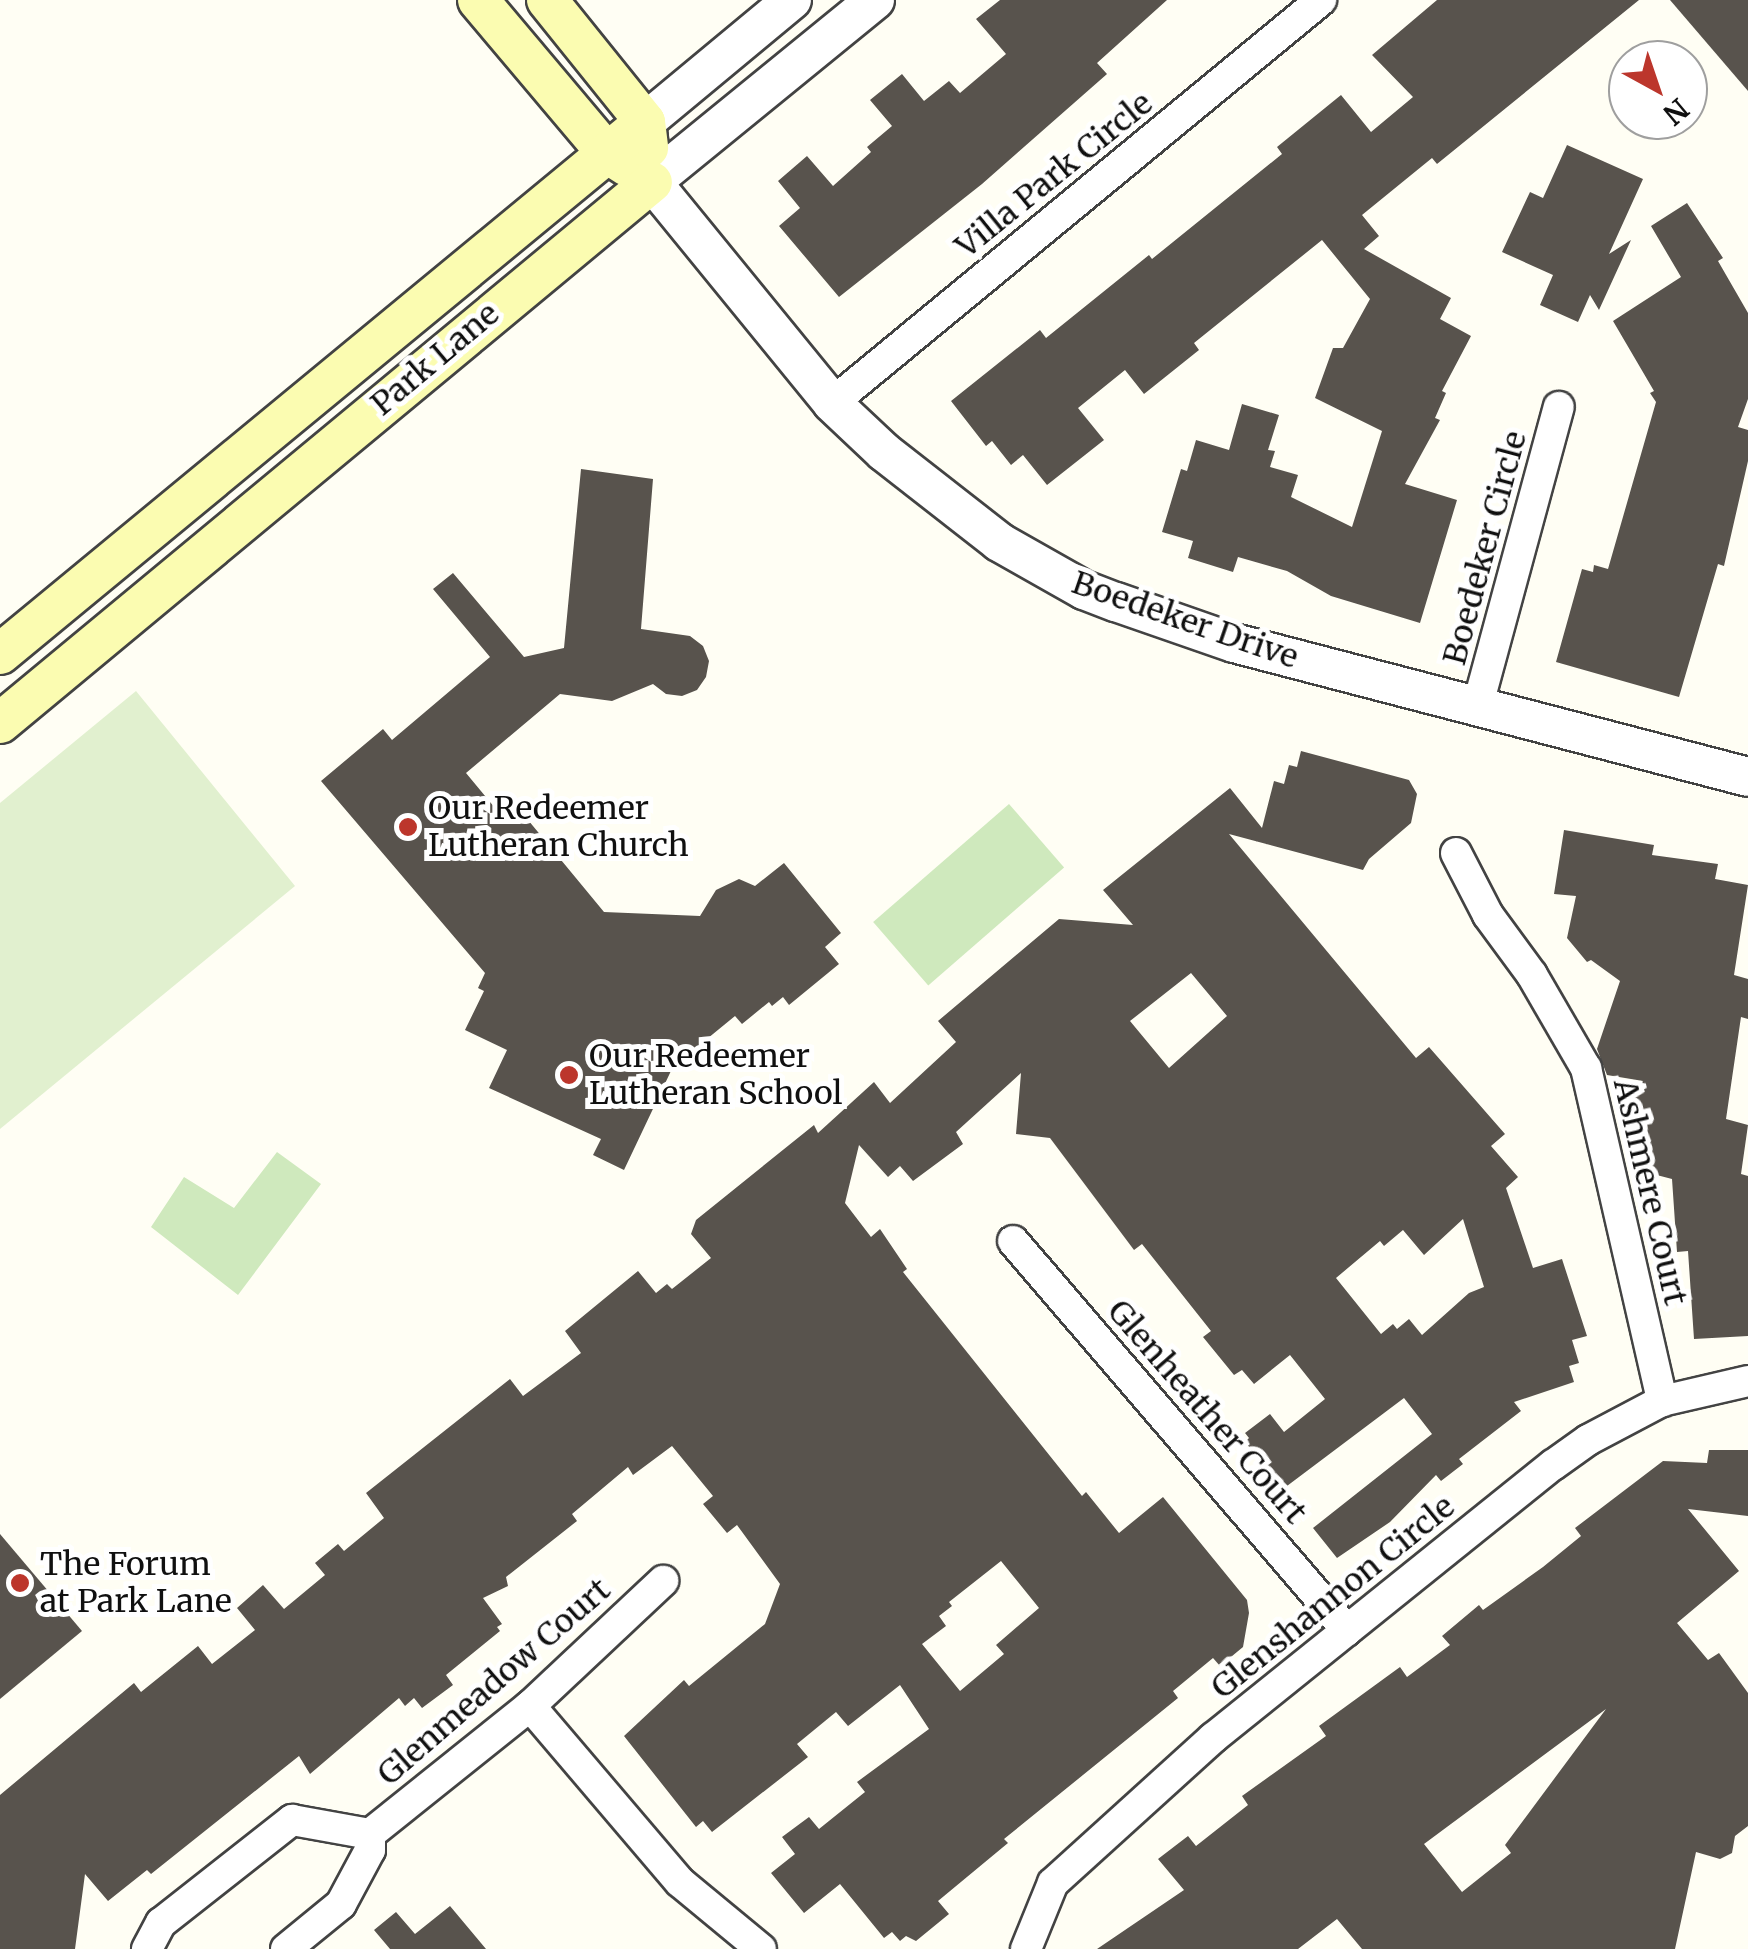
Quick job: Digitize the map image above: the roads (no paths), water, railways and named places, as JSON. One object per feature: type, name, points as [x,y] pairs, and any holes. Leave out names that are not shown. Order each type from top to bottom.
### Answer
[{"type":"main road","name":"Boedeker Drive","points":[[478,0],[607,153],[652,182]]},
{"type":"main road","points":[[547,0],[646,122],[652,182]]},
{"type":"main road","name":"Park Lane","points":[[0,654],[646,122]]},
{"type":"main road","name":"Park Lane","points":[[0,723],[652,182]]},
{"type":"main road","points":[[178,508],[212,547]]},
{"type":"street","name":"Park Lane","points":[[646,122],[792,0]]},
{"type":"street","name":"Park Lane","points":[[652,182],[875,0]]},
{"type":"street","name":"Villa Park Circle","points":[[832,403],[1321,0]]},
{"type":"street","name":"Boedeker Drive","points":[[652,182],[832,403],[938,498],[1000,542],[1084,590],[1234,642],[1748,777]]},
{"type":"street","name":"Boedeker Circle","points":[[1478,708],[1560,407]]},
{"type":"street","name":"Ashmere Court","points":[[1456,852],[1488,914],[1532,976],[1586,1068],[1662,1401]]},
{"type":"street","name":"Glenheather Court","points":[[1013,1241],[1347,1630]]},
{"type":"street","name":"Glenshannon Circle","points":[[1026,1949],[1053,1883],[1213,1738],[1552,1466],[1588,1440],[1662,1401],[1748,1381]]},
{"type":"street","name":"Glenmeadow Court","points":[[147,1949],[161,1923],[292,1820],[370,1834],[530,1706],[662,1581]]},
{"type":"street","points":[[530,1706],[680,1882],[762,1949]]},
{"type":"street","name":"Glenmeadow Court","points":[[286,1949],[341,1904],[370,1850],[370,1834]]},
{"type":"place","name":"Our Redeemer Lutheran Church","points":[[408,827]]},
{"type":"place","name":"Our Redeemer Lutheran School","points":[[569,1075]]},
{"type":"place","name":"The Forum at Park Lane","points":[[20,1583]]}]
